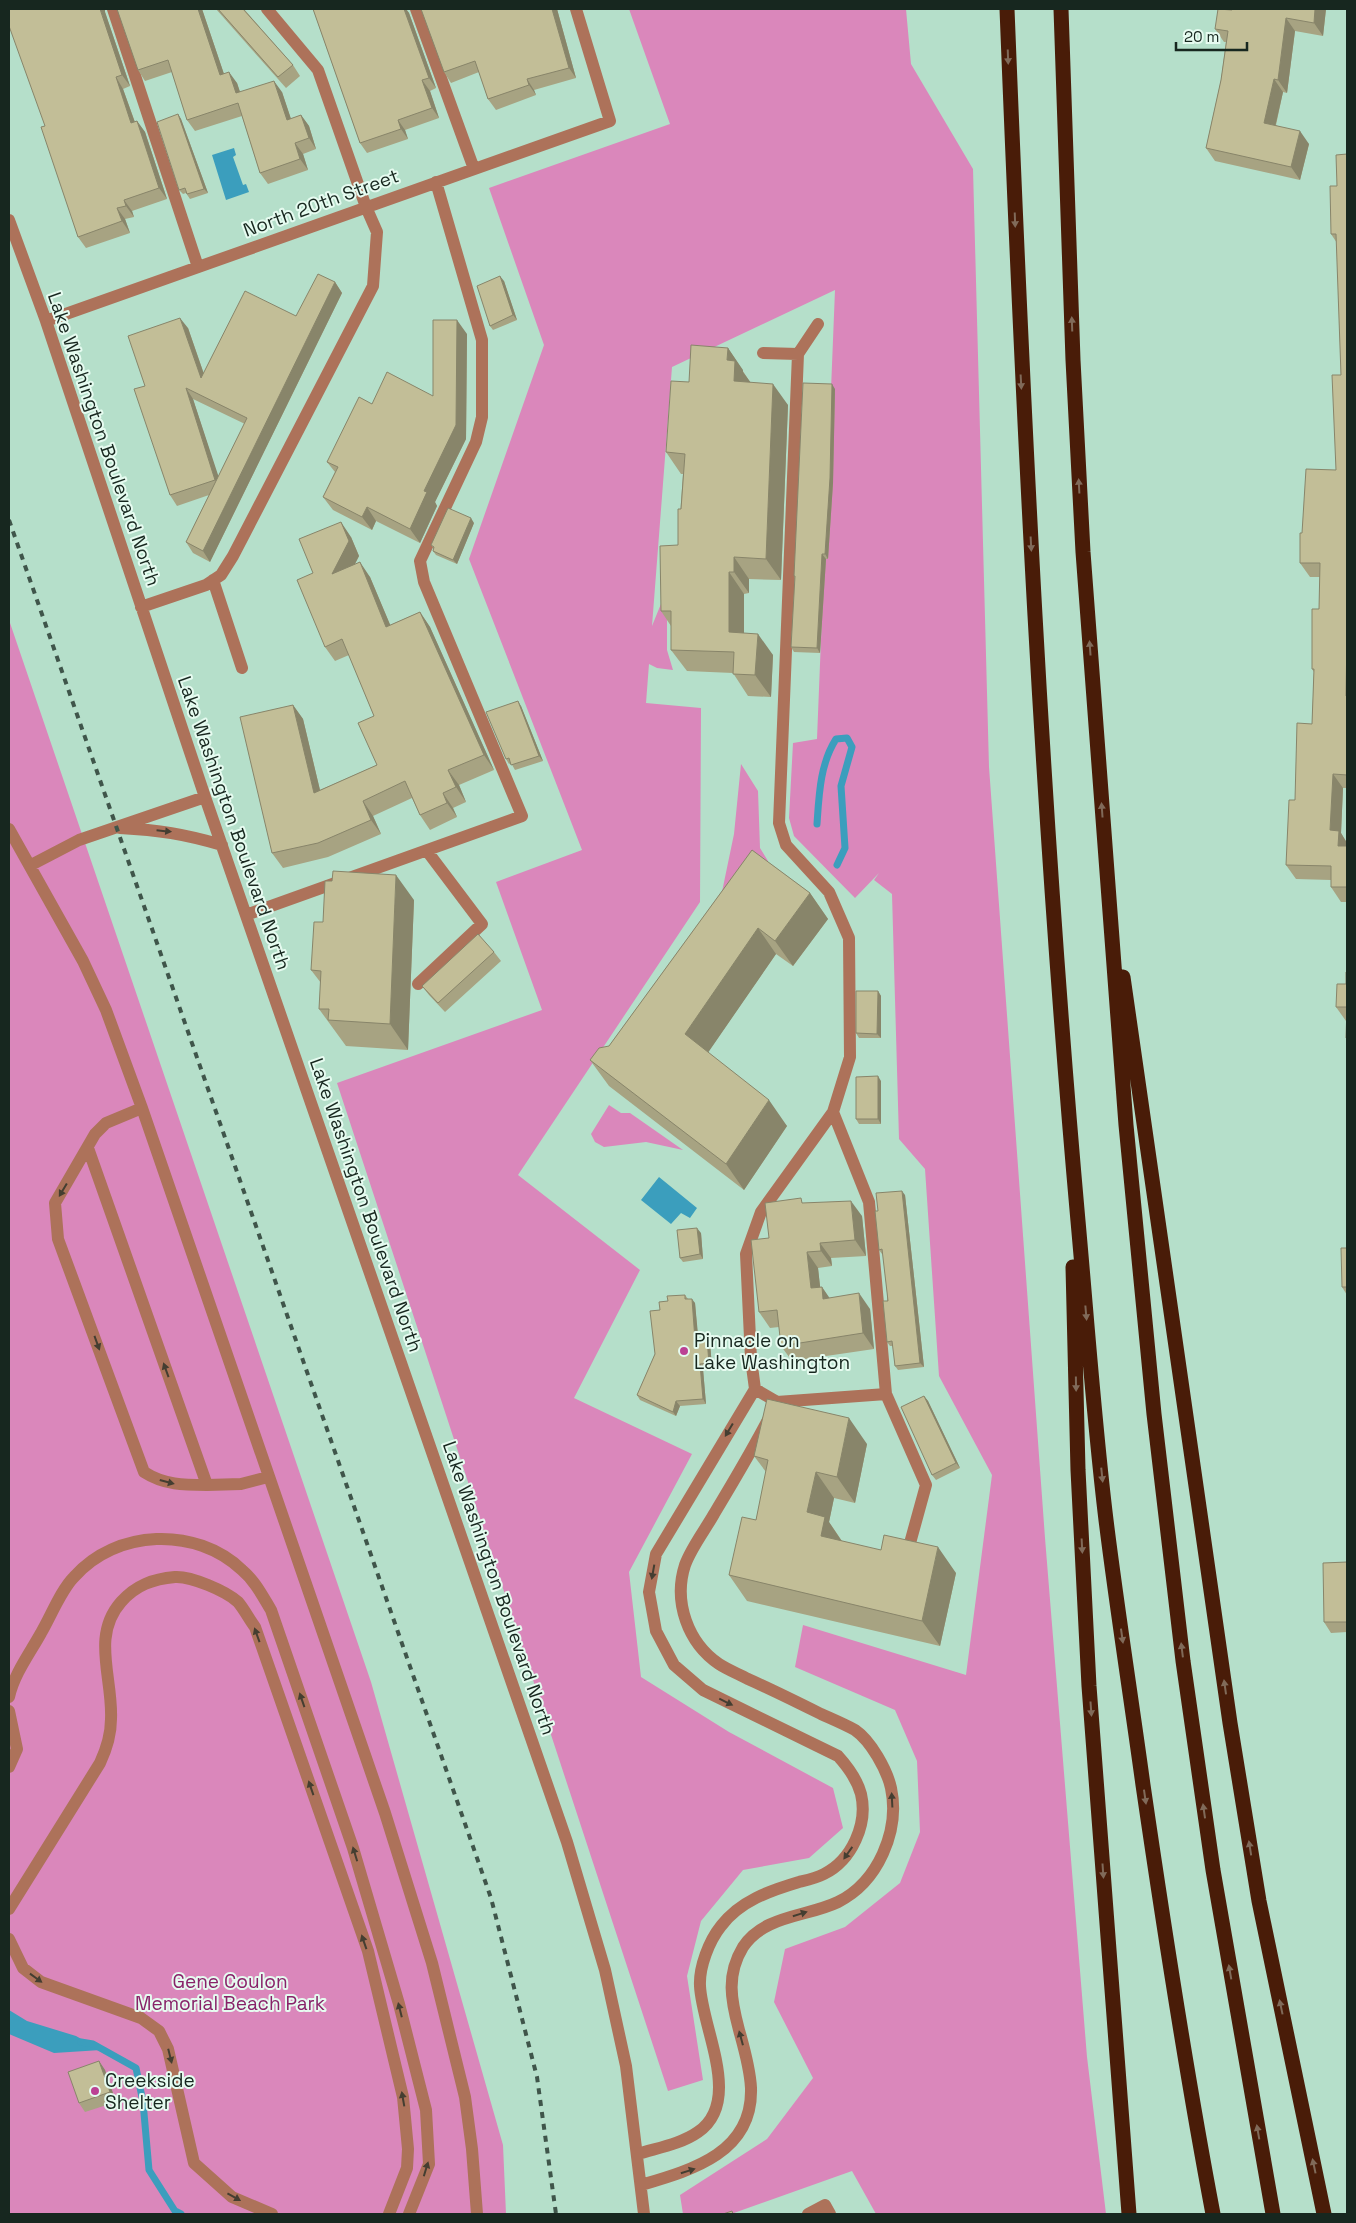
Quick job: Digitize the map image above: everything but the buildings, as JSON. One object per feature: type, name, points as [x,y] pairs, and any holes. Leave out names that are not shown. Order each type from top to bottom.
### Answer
[{"type":"highway","points":[[1006,9],[1022,402],[1042,734],[1069,1125],[1106,1520],[1174,1990],[1212,2214]]},
{"type":"highway","points":[[1061,9],[1073,360],[1081,513],[1126,1134],[1154,1414],[1182,1651],[1213,1870],[1272,2214]]},
{"type":"highway","points":[[1105,859],[1148,1142],[1226,1695],[1259,1901],[1324,2214]]},
{"type":"highway","points":[[1069,1125],[1078,1470],[1088,1676],[1129,2214]]},
{"type":"street","points":[[113,9],[198,267]]},
{"type":"street","points":[[141,607],[206,585],[221,575],[233,556],[373,286],[377,232],[366,208],[318,70],[267,9]]},
{"type":"street","points":[[416,9],[474,168]]},
{"type":"street","name":"North 20th Street","points":[[46,321],[610,121],[576,9]]},
{"type":"street","points":[[246,916],[522,816],[424,582],[420,561],[476,442],[482,417],[482,340],[436,182]]},
{"type":"street","name":"Lake Washington Boulevard North","points":[[9,220],[46,321],[205,797],[570,1852],[606,1970],[626,2066],[644,2214]]},
{"type":"street","points":[[638,2154],[684,2140],[699,2132],[710,2120],[718,2105],[720,2088],[718,2069],[702,2012],[700,1984],[706,1953],[720,1926],[743,1905],[768,1892],[824,1874],[843,1860],[856,1841],[862,1818],[861,1794],[852,1772],[838,1756],[703,1690],[674,1665],[656,1631],[649,1592],[656,1554],[755,1388],[751,1359],[746,1254],[761,1212],[833,1112],[850,1057],[849,938],[829,892],[786,845],[779,823],[798,354],[818,324]]},
{"type":"street","points":[[763,353],[798,354]]},
{"type":"street","points":[[213,580],[242,668]]},
{"type":"street","points":[[31,865],[79,840],[205,797]]},
{"type":"street","points":[[115,827],[169,831],[222,846]]},
{"type":"street","points":[[9,829],[84,961],[106,1010],[142,1108],[385,1814],[432,1962],[465,2097],[478,2214]]},
{"type":"street","points":[[418,984],[482,924],[427,851]]},
{"type":"street","points":[[142,1108],[106,1123],[95,1134],[55,1203],[58,1239],[144,1472],[155,1479],[173,1484],[241,1484],[268,1477]]},
{"type":"street","points":[[833,1112],[869,1202],[886,1394],[926,1485],[907,1554]]},
{"type":"street","points":[[88,1148],[207,1485]]},
{"type":"street","points":[[755,1388],[777,1402],[886,1394]]},
{"type":"street","points":[[641,2185],[696,2168],[718,2156],[736,2137],[747,2114],[751,2088],[730,1985],[734,1964],[745,1945],[761,1930],[780,1920],[838,1902],[865,1881],[884,1854],[893,1821],[891,1788],[879,1757],[856,1731],[720,1665],[699,1646],[685,1621],[680,1593],[685,1565],[760,1437],[777,1402]]},
{"type":"street","points":[[9,1697],[19,1671],[72,1578],[89,1562],[115,1548],[140,1540],[165,1538],[200,1545],[231,1561],[257,1586],[271,1610],[353,1848],[399,2004],[426,2110],[428,2164],[409,2214]]},
{"type":"street","points":[[9,1909],[100,1763],[109,1741],[112,1717],[105,1658],[106,1630],[113,1612],[132,1590],[158,1578],[182,1577],[211,1586],[237,1602],[255,1627],[368,1951],[403,2097],[408,2142],[407,2168],[389,2214]]},
{"type":"street","points":[[9,1711],[13,1747],[9,1767]]},
{"type":"street","points":[[9,1939],[23,1968],[41,1982],[141,2018],[159,2031],[168,2049],[194,2163],[232,2197],[272,2214]]},
{"type":"street","points":[[808,2214],[825,2205],[830,2214]]},
{"type":"green space","points":[[629,9],[906,9],[911,64],[973,169],[989,767],[1045,1538],[1087,2057],[1106,2214],[876,2214],[852,2171],[731,2214],[683,2214],[680,2195],[767,2139],[813,2078],[774,2002],[785,1949],[845,1927],[900,1883],[920,1832],[917,1761],[895,1710],[795,1667],[803,1625],[966,1675],[992,1475],[939,1376],[925,1169],[899,1139],[892,894],[874,880],[879,873],[855,898],[794,836],[789,818],[793,743],[817,739],[835,290],[672,367],[652,626],[667,589],[667,650],[673,670],[657,668],[649,664],[646,703],[701,708],[700,902],[518,1175],[640,1270],[574,1398],[692,1454],[629,1572],[641,1677],[729,1732],[833,1788],[843,1828],[809,1858],[743,1870],[701,1921],[687,1976],[703,2080],[668,2091],[337,1083],[542,1010],[496,882],[582,850],[469,559],[544,345],[489,188],[670,124]]},
{"type":"green space","name":"Gene Coulon Memorial Beach Park","points":[[9,620],[371,1682],[503,2145],[506,2214],[9,2214]]},
{"type":"green space","points":[[741,764],[758,791],[760,848],[768,861],[712,940],[734,834]]},
{"type":"green space","points":[[609,1105],[621,1113],[630,1113],[683,1150],[646,1142],[604,1147],[595,1142],[591,1134]]},
{"type":"water","points":[[234,148],[236,155],[233,157],[243,185],[246,184],[249,192],[226,200],[212,155]]},
{"type":"water","points":[[659,1177],[697,1208],[690,1218],[681,1213],[671,1224],[641,1200]]},
{"type":"water","points":[[9,2010],[27,2021],[76,2036],[101,2050],[54,2053],[9,2034]]},
{"type":"waterway","points":[[817,824],[823,769],[836,739],[847,738],[852,747],[841,786],[845,848],[837,865]]},
{"type":"waterway","points":[[81,2042],[93,2044],[136,2068],[143,2102],[149,2170],[175,2211],[181,2214]]},
{"type":"railway","points":[[9,520],[491,1898],[537,2077],[556,2214]]},
{"type":"place","name":"Pinnacle on Lake Washington","points":[[684,1351]]},
{"type":"place","name":"Creekside Shelter","points":[[95,2091]]}]
